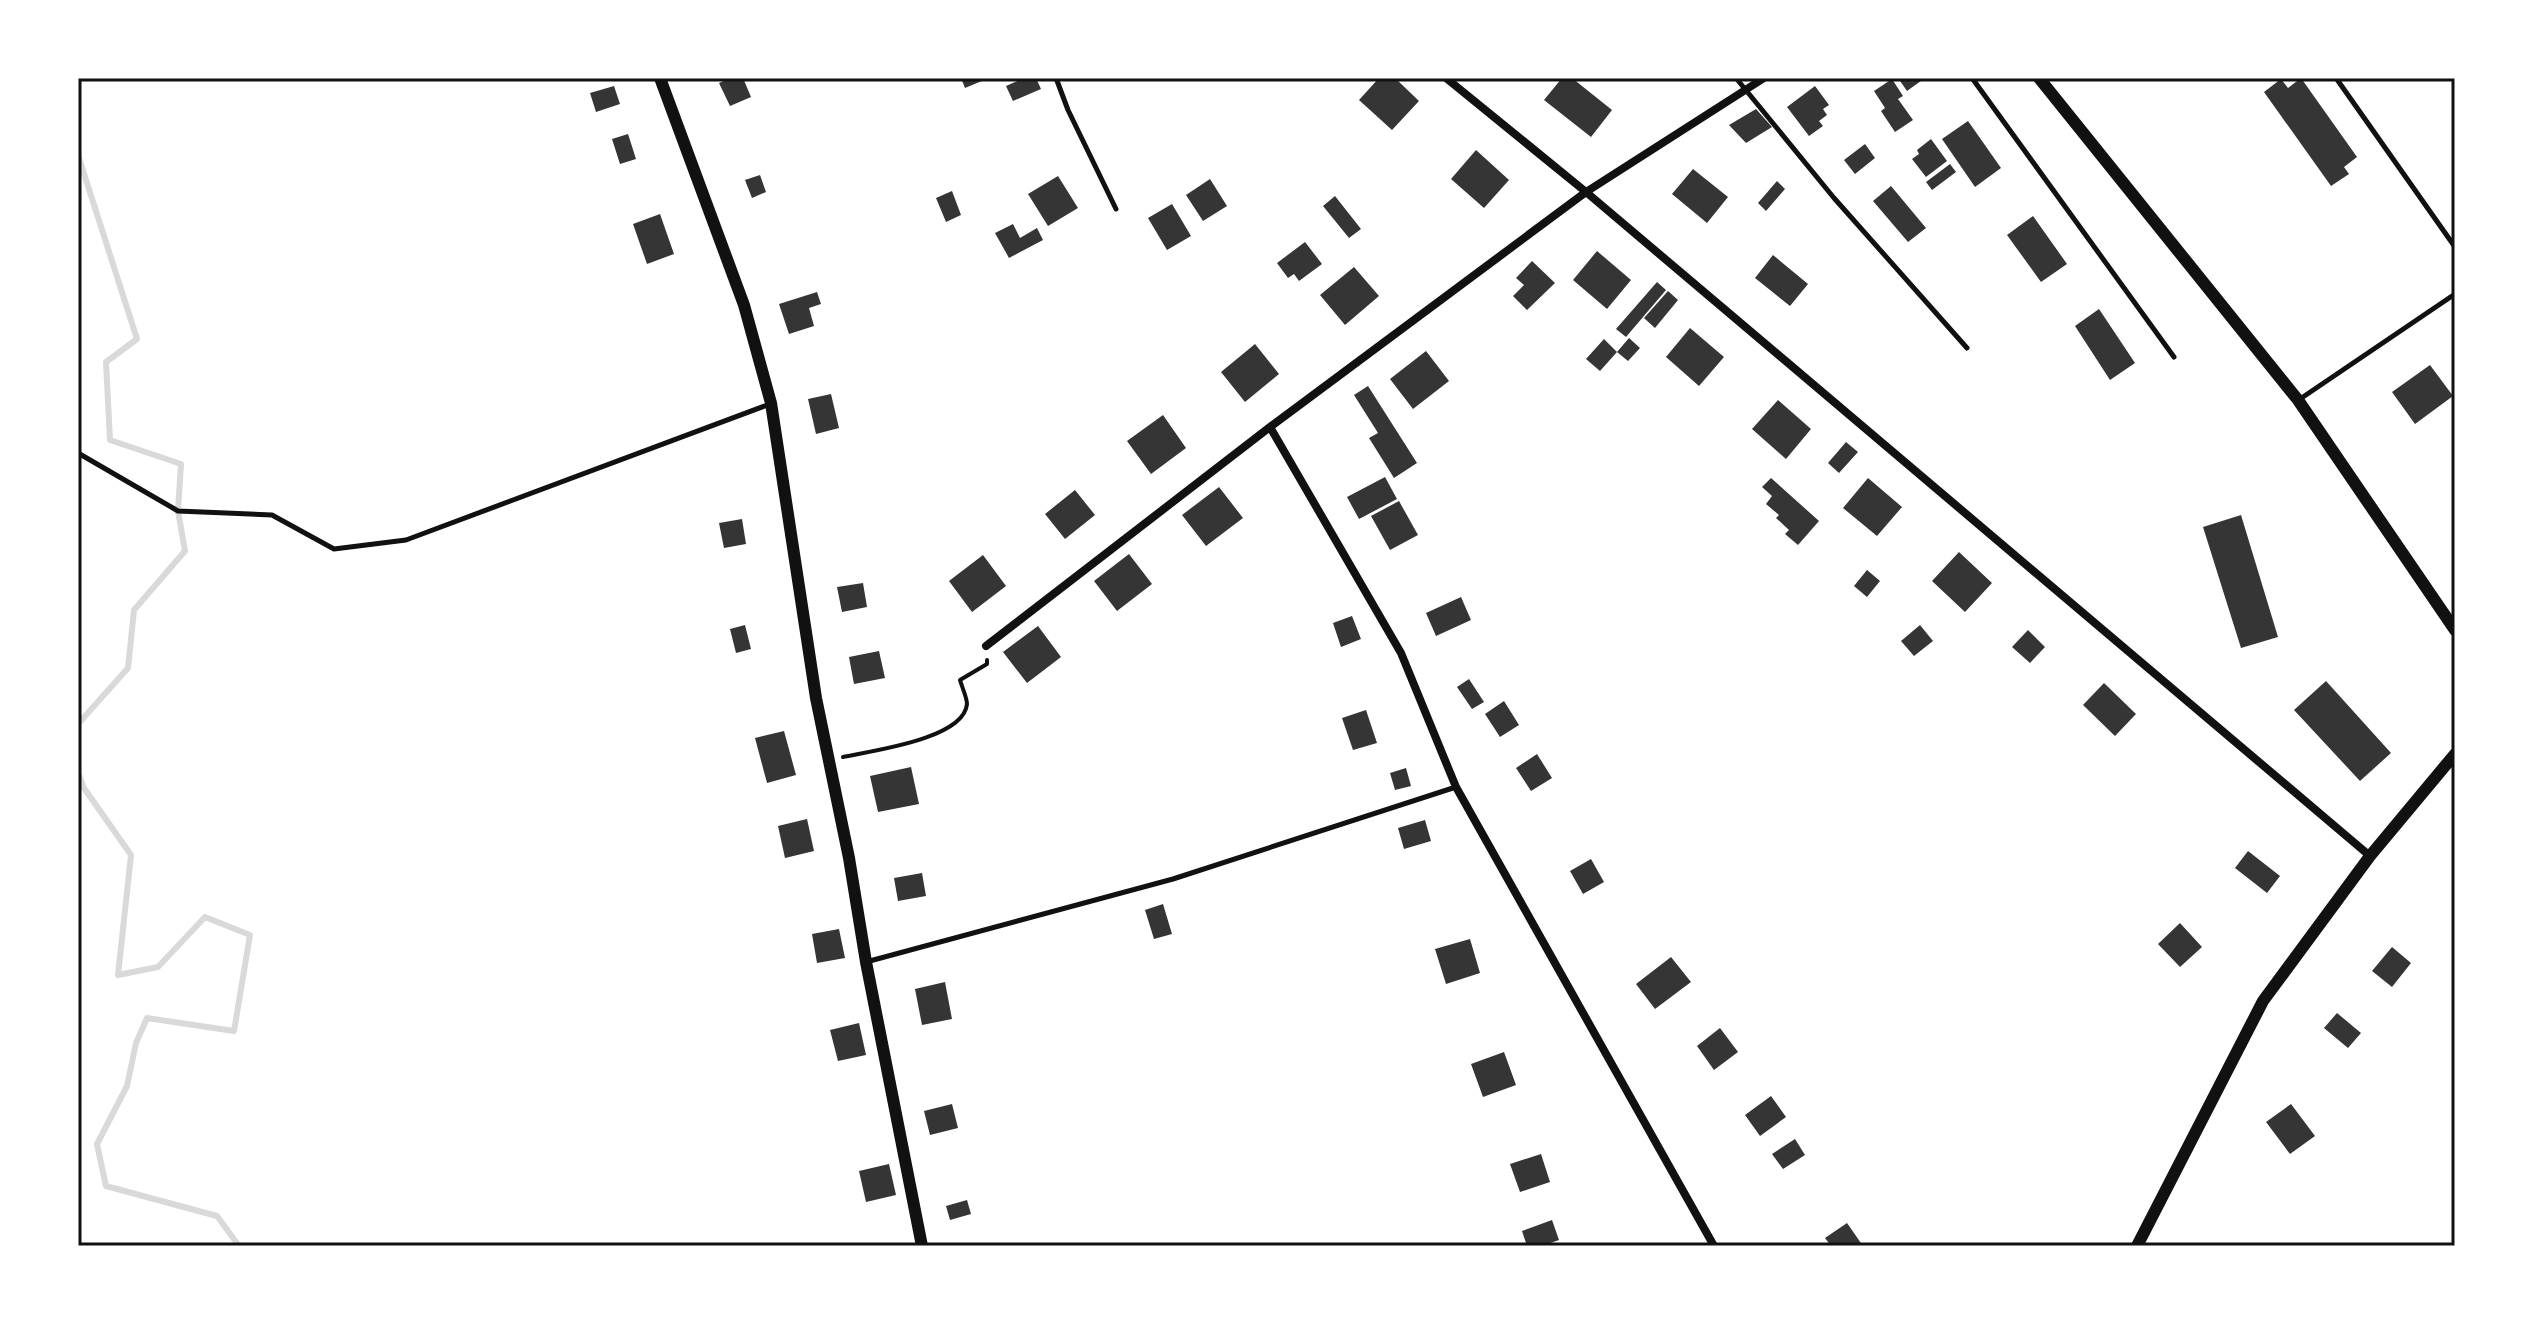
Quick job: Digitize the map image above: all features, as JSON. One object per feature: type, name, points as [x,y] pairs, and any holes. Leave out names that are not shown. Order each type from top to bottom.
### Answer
[{"type":"street","points":[[660,78],[744,305],[771,403],[816,698],[922,1246]]},
{"type":"street","points":[[1446,78],[1586,192],[2370,856]]},
{"type":"street","points":[[986,646],[1270,427],[1586,192],[1764,78]]},
{"type":"street","points":[[2039,78],[2298,400],[2455,630]]},
{"type":"street","points":[[1270,427],[1401,653],[1456,787],[1714,1246]]},
{"type":"street","points":[[2137,1246],[2263,1001],[2370,856],[2455,754]]},
{"type":"lane","points":[[1056,78],[1068,110],[1116,209]]},
{"type":"lane","points":[[1736,78],[1834,198],[1967,348]]},
{"type":"lane","points":[[1972,78],[2174,357]]},
{"type":"lane","points":[[2336,78],[2455,247]]},
{"type":"lane","points":[[2298,400],[2455,294]]},
{"type":"lane","points":[[78,453],[178,511],[272,515],[334,549],[406,540],[771,403]]},
{"type":"lane","points":[[866,962],[1173,879],[1456,787]]},
{"type":"path","points":[[829,761],[942,733],[961,719],[967,704],[960,680],[987,664],[986,646]]},
{"type":"building","points":[[731,78],[743,78],[751,97],[730,106],[719,83]]},
{"type":"building","points":[[961,78],[989,78],[965,88]]},
{"type":"building","points":[[1024,78],[1036,78],[1041,89],[1013,101],[1006,86]]},
{"type":"building","points":[[1379,78],[1395,78],[1419,101],[1392,130],[1359,100]]},
{"type":"building","points":[[1562,78],[1572,78],[1612,110],[1591,137],[1544,100]]},
{"type":"building","points":[[1898,78],[1925,78],[1907,91]]},
{"type":"building","points":[[2301,78],[2357,157],[2344,167],[2349,174],[2331,186],[2264,92],[2281,79],[2288,88]]},
{"type":"building","points":[[1892,79],[1903,96],[1898,99],[1913,120],[1895,132],[1881,111],[1885,108],[1874,91]]},
{"type":"building","points":[[614,86],[620,104],[596,112],[590,93]]},
{"type":"building","points":[[1815,86],[1829,105],[1823,109],[1827,115],[1819,121],[1823,126],[1809,136],[1787,107]]},
{"type":"building","points":[[1756,109],[1772,127],[1746,143],[1729,125]]},
{"type":"building","points":[[1968,121],[2001,168],[1975,187],[1942,139]]},
{"type":"building","points":[[628,134],[636,159],[620,164],[612,139]]},
{"type":"building","points":[[1931,139],[1947,161],[1926,177],[1912,159],[1919,154],[1917,150]]},
{"type":"building","points":[[1865,144],[1875,158],[1855,174],[1844,160]]},
{"type":"building","points":[[1476,150],[1509,180],[1484,208],[1451,179]]},
{"type":"building","points":[[1950,164],[1956,172],[1932,190],[1926,182]]},
{"type":"building","points":[[1693,169],[1728,197],[1707,223],[1672,194]]},
{"type":"building","points":[[760,175],[766,192],[752,198],[745,180]]},
{"type":"building","points":[[1058,176],[1078,208],[1048,226],[1028,194]]},
{"type":"building","points":[[1210,179],[1227,206],[1203,221],[1186,195]]},
{"type":"building","points":[[1777,181],[1785,189],[1766,211],[1758,203]]},
{"type":"building","points":[[1891,186],[1926,228],[1908,242],[1873,201]]},
{"type":"building","points":[[952,191],[961,215],[946,222],[936,198]]},
{"type":"building","points":[[1335,196],[1361,229],[1349,238],[1323,206]]},
{"type":"building","points":[[1172,204],[1191,236],[1167,250],[1148,218]]},
{"type":"building","points":[[660,214],[674,254],[647,264],[633,224]]},
{"type":"building","points":[[2033,216],[2067,264],[2041,282],[2007,235]]},
{"type":"building","points":[[1013,224],[1020,238],[1037,228],[1043,240],[1009,258],[995,233]]},
{"type":"building","points":[[1305,242],[1322,264],[1299,281],[1294,274],[1288,278],[1277,263]]},
{"type":"building","points":[[1597,251],[1631,280],[1607,309],[1573,280]]},
{"type":"building","points":[[1773,255],[1808,284],[1790,306],[1755,278]]},
{"type":"building","points":[[1532,261],[1555,283],[1527,310],[1513,296],[1524,285],[1516,278]]},
{"type":"building","points":[[1354,267],[1379,296],[1345,325],[1320,295]]},
{"type":"building","points":[[1657,282],[1666,290],[1626,337],[1616,329]]},
{"type":"building","points":[[1668,291],[1678,300],[1655,328],[1644,318]]},
{"type":"building","points":[[817,292],[821,304],[809,308],[814,326],[789,334],[779,304]]},
{"type":"building","points":[[2099,309],[2135,363],[2110,380],[2075,326]]},
{"type":"building","points":[[1690,328],[1724,357],[1699,386],[1666,357]]},
{"type":"building","points":[[1629,338],[1640,348],[1628,361],[1617,352]]},
{"type":"building","points":[[1604,339],[1617,352],[1600,371],[1586,359]]},
{"type":"building","points":[[1255,344],[1279,374],[1245,402],[1221,372]]},
{"type":"building","points":[[1426,351],[1449,381],[1413,409],[1390,379]]},
{"type":"building","points":[[2430,365],[2453,396],[2415,424],[2392,392]]},
{"type":"building","points":[[1368,386],[1417,463],[1394,478],[1369,438],[1378,433],[1354,395]]},
{"type":"building","points":[[831,394],[839,428],[816,434],[808,399]]},
{"type":"building","points":[[1778,400],[1811,429],[1786,459],[1752,429]]},
{"type":"building","points":[[1163,415],[1186,448],[1151,474],[1127,441]]},
{"type":"building","points":[[1846,442],[1858,452],[1839,473],[1828,463]]},
{"type":"building","points":[[1385,477],[1397,499],[1359,519],[1347,497]]},
{"type":"building","points":[[1771,478],[1819,521],[1798,545],[1785,534],[1789,530],[1776,518],[1779,515],[1766,504],[1772,496],[1762,487]]},
{"type":"building","points":[[1868,478],[1902,507],[1877,536],[1843,508]]},
{"type":"building","points":[[1219,487],[1243,518],[1206,546],[1182,515]]},
{"type":"building","points":[[1075,490],[1095,515],[1065,539],[1045,514]]},
{"type":"building","points":[[1399,501],[1418,535],[1390,550],[1371,516]]},
{"type":"building","points":[[2241,515],[2278,637],[2241,648],[2203,527]]},
{"type":"building","points":[[742,519],[746,544],[724,548],[719,523]]},
{"type":"building","points":[[1959,552],[1992,583],[1965,612],[1932,581]]},
{"type":"building","points":[[1129,554],[1152,584],[1117,611],[1094,581]]},
{"type":"building","points":[[983,555],[1006,586],[972,612],[949,581]]},
{"type":"building","points":[[1867,570],[1880,581],[1867,597],[1854,586]]},
{"type":"building","points":[[863,583],[867,607],[842,612],[837,587]]},
{"type":"building","points":[[1461,597],[1471,620],[1436,636],[1426,613]]},
{"type":"building","points":[[1352,616],[1361,639],[1341,647],[1333,623]]},
{"type":"building","points":[[745,625],[751,649],[736,653],[730,629]]},
{"type":"building","points":[[1920,625],[1933,641],[1914,656],[1901,641]]},
{"type":"building","points":[[1038,626],[1061,657],[1027,683],[1003,652]]},
{"type":"building","points":[[2028,630],[2045,647],[2030,663],[2012,647]]},
{"type":"building","points":[[879,651],[885,678],[854,684],[849,657]]},
{"type":"building","points":[[1469,679],[1484,702],[1472,709],[1457,687]]},
{"type":"building","points":[[2326,681],[2391,753],[2360,781],[2294,710]]},
{"type":"building","points":[[2104,683],[2136,714],[2115,736],[2083,705]]},
{"type":"building","points":[[1504,701],[1519,725],[1500,737],[1485,714]]},
{"type":"building","points":[[1366,710],[1377,743],[1353,750],[1342,718]]},
{"type":"building","points":[[784,731],[796,775],[767,783],[755,738]]},
{"type":"building","points":[[1537,754],[1552,778],[1531,791],[1516,768]]},
{"type":"building","points":[[911,767],[919,804],[878,812],[870,776]]},
{"type":"building","points":[[1406,768],[1411,786],[1395,790],[1390,773]]},
{"type":"building","points":[[807,819],[814,851],[785,858],[778,826]]},
{"type":"building","points":[[1425,820],[1431,841],[1404,849],[1398,828]]},
{"type":"building","points":[[2248,851],[2280,876],[2267,893],[2235,868]]},
{"type":"building","points":[[1591,859],[1604,882],[1583,894],[1570,871]]},
{"type":"building","points":[[922,873],[926,896],[898,901],[894,878]]},
{"type":"building","points":[[1163,904],[1172,934],[1154,939],[1145,910]]},
{"type":"building","points":[[2180,923],[2202,947],[2180,967],[2158,944]]},
{"type":"building","points":[[839,929],[845,958],[817,963],[812,934]]},
{"type":"building","points":[[1470,939],[1480,973],[1446,984],[1435,949]]},
{"type":"building","points":[[2392,947],[2411,963],[2392,987],[2372,971]]},
{"type":"building","points":[[1671,957],[1691,982],[1655,1009],[1636,984]]},
{"type":"building","points":[[945,982],[952,1019],[922,1025],[915,989]]},
{"type":"building","points":[[2337,1013],[2361,1033],[2348,1048],[2324,1028]]},
{"type":"building","points":[[859,1023],[866,1055],[838,1061],[830,1030]]},
{"type":"building","points":[[1720,1028],[1738,1052],[1714,1070],[1697,1046]]},
{"type":"building","points":[[1504,1052],[1516,1085],[1483,1097],[1471,1064]]},
{"type":"building","points":[[1771,1096],[1786,1117],[1760,1136],[1745,1115]]},
{"type":"building","points":[[952,1104],[958,1128],[930,1135],[924,1111]]},
{"type":"building","points":[[2291,1104],[2315,1136],[2290,1154],[2266,1122]]},
{"type":"building","points":[[1795,1139],[1805,1155],[1783,1169],[1772,1154]]},
{"type":"building","points":[[1541,1154],[1550,1182],[1520,1192],[1510,1164]]},
{"type":"building","points":[[889,1164],[896,1195],[866,1202],[859,1171]]},
{"type":"building","points":[[967,1200],[971,1214],[950,1220],[946,1206]]},
{"type":"building","points":[[1552,1220],[1559,1240],[1542,1246],[1527,1246],[1522,1231]]},
{"type":"building","points":[[1847,1223],[1863,1246],[1831,1246],[1825,1238]]},
{"type":"waterway","points":[[78,155],[137,339],[106,362],[110,440],[181,464],[178,511],[185,551],[134,610],[128,668],[78,724]]},
{"type":"waterway","points":[[78,773],[84,788],[131,855],[118,975],[158,967],[205,917],[250,935],[234,1031],[147,1018],[136,1043],[127,1086],[97,1144],[106,1186],[217,1216],[239,1246]]}]
